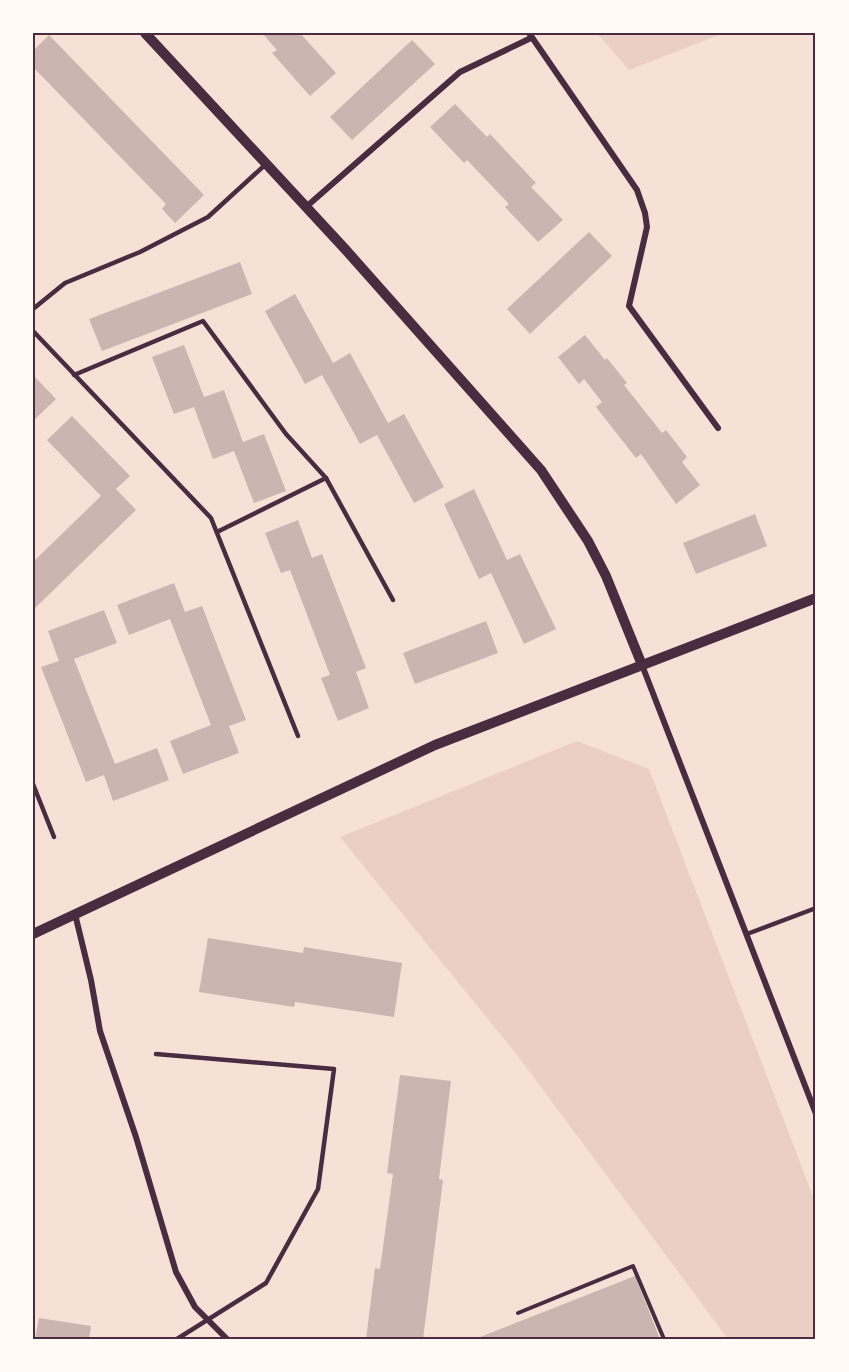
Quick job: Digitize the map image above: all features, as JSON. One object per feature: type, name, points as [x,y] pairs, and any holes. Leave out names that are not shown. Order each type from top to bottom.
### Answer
[{"type":"street","points":[[145,33],[514,437],[541,470],[588,541],[606,576],[642,665],[815,1111]]},
{"type":"street","points":[[306,207],[460,72],[530,35],[637,190],[645,213],[646,227],[629,306],[718,428]]},
{"type":"street","points":[[33,934],[435,745],[816,598]]},
{"type":"street","points":[[75,913],[100,1031],[136,1137],[176,1272],[195,1307],[227,1339]]},
{"type":"lane","points":[[33,309],[65,283],[140,252],[208,217],[266,164]]},
{"type":"lane","points":[[74,375],[203,321],[286,434],[326,478],[393,600]]},
{"type":"lane","points":[[33,331],[211,518],[298,736]]},
{"type":"lane","points":[[217,532],[326,478]]},
{"type":"lane","points":[[33,784],[54,837]]},
{"type":"lane","points":[[747,934],[816,908]]},
{"type":"lane","points":[[156,1054],[334,1070],[318,1189],[266,1282],[177,1339]]},
{"type":"path","points":[[518,1313],[633,1266],[664,1339]]},
{"type":"shaded area","points":[[597,33],[724,33],[629,70]]},
{"type":"shaded area","points":[[577,741],[649,769],[816,1204],[816,1339],[728,1339],[518,1056],[340,837]]},
{"type":"building","points":[[262,33],[300,33],[336,73],[310,96],[272,53],[277,50]]},
{"type":"building","points":[[49,35],[204,195],[175,223],[162,209],[166,204],[33,67],[33,51]]},
{"type":"building","points":[[412,40],[435,64],[352,140],[330,117]]},
{"type":"building","points":[[455,104],[487,137],[490,134],[536,183],[531,187],[563,220],[538,242],[505,207],[509,204],[467,160],[464,163],[430,127]]},
{"type":"building","points":[[589,232],[612,256],[530,334],[507,309]]},
{"type":"building","points":[[240,262],[252,294],[102,351],[89,319]]},
{"type":"building","points":[[295,294],[333,363],[350,353],[388,423],[404,414],[444,487],[414,503],[377,435],[360,444],[322,375],[305,384],[265,311]]},
{"type":"building","points":[[585,335],[627,383],[624,385],[662,433],[666,430],[687,457],[682,462],[700,485],[676,504],[641,454],[636,458],[596,407],[602,402],[584,379],[579,384],[558,357]]},
{"type":"building","points":[[184,345],[204,397],[224,390],[243,442],[264,434],[286,491],[254,503],[234,451],[213,459],[194,407],[174,414],[152,357]]},
{"type":"building","points":[[33,377],[56,399],[33,421]]},
{"type":"building","points":[[72,416],[130,476],[116,489],[136,510],[33,610],[33,562],[101,496],[47,440]]},
{"type":"building","points":[[474,489],[507,560],[520,554],[556,629],[524,644],[491,573],[479,579],[444,504]]},
{"type":"building","points":[[755,514],[767,546],[696,574],[683,543]]},
{"type":"building","points":[[298,520],[312,558],[322,554],[366,668],[356,672],[369,708],[338,721],[321,678],[330,675],[290,570],[281,573],[265,533]]},
{"type":"building","points":[[174,583],[185,612],[202,606],[246,720],[229,726],[239,753],[183,774],[170,741],[211,725],[170,619],[129,635],[117,605]]},
{"type":"building","points":[[104,610],[117,643],[74,659],[115,764],[157,748],[169,780],[113,801],[104,775],[86,782],[41,667],[59,661],[48,631]]},
{"type":"building","points":[[486,621],[498,653],[415,684],[403,653]]},
{"type":"building","points":[[208,938],[303,953],[304,947],[402,963],[394,1017],[295,1002],[294,1007],[199,992]]},
{"type":"building","points":[[400,1075],[451,1081],[439,1179],[443,1180],[423,1339],[366,1339],[375,1268],[380,1269],[393,1174],[387,1173]]},
{"type":"building","points":[[635,1276],[660,1339],[475,1339]]},
{"type":"building","points":[[39,1318],[91,1326],[89,1339],[35,1339]]}]
